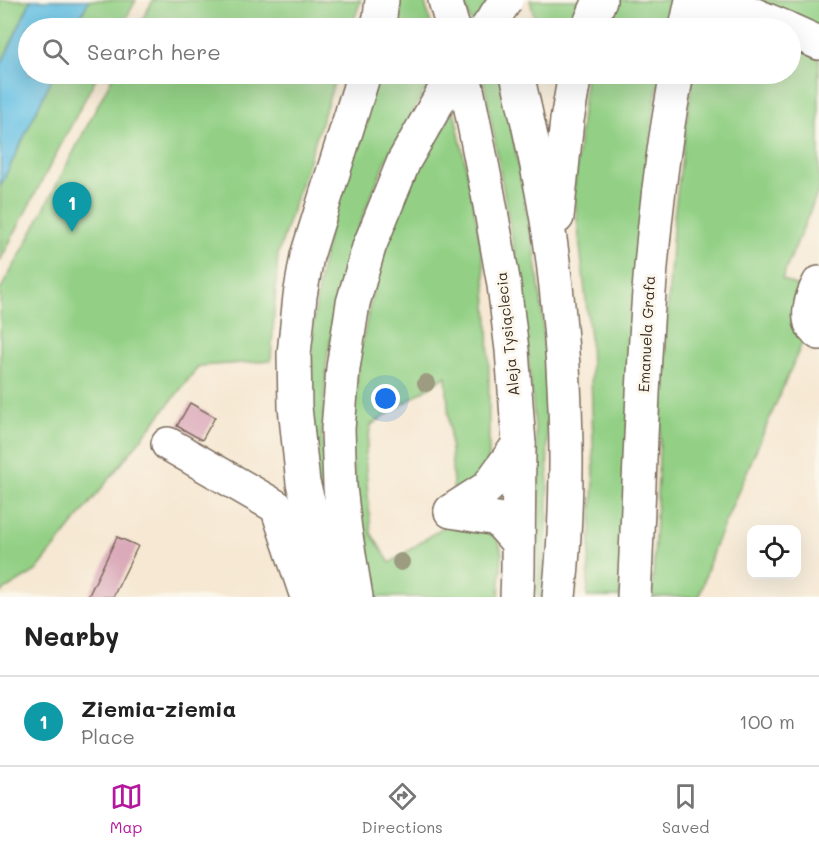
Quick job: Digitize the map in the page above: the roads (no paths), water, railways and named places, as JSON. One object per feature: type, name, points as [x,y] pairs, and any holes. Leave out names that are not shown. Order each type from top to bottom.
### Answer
[{"type":"main road","points":[[380,18],[382,0]]},
{"type":"main road","points":[[445,0],[450,18]]},
{"type":"main road","points":[[499,0],[504,18]]},
{"type":"main road","points":[[494,18],[506,0]]},
{"type":"main road","points":[[592,18],[600,0]]},
{"type":"main road","points":[[688,18],[692,0]]},
{"type":"main road","points":[[702,18],[730,2],[764,18]]},
{"type":"main road","points":[[801,35],[819,43]]},
{"type":"main road","points":[[336,597],[303,483],[295,407],[294,354],[307,256],[361,84]]},
{"type":"main road","points":[[356,588],[340,487],[338,429],[343,368],[353,303],[366,258],[404,161],[449,84]]},
{"type":"main road","name":"Aleja Tysiąclecia","points":[[466,84],[504,285],[512,350],[519,444],[517,597]]},
{"type":"main road","points":[[519,84],[546,213],[562,344],[566,425],[565,534],[559,597]]},
{"type":"main road","points":[[553,261],[567,120],[573,84]]},
{"type":"main road","name":"Emanuela Grafa","points":[[634,597],[647,314],[663,153],[674,84]]},
{"type":"main road","points":[[817,332],[809,317],[819,283]]},
{"type":"main road","points":[[168,444],[277,507],[307,597]]},
{"type":"main road","points":[[518,543],[497,519],[451,511],[487,488],[519,444]]},
{"type":"water","points":[[31,0],[89,0],[80,18],[23,18]]},
{"type":"water","points":[[18,28],[18,84],[49,84],[0,187],[0,67]]},
{"type":"place","name":"Ziemia-ziemia","points":[[72,232]]}]
